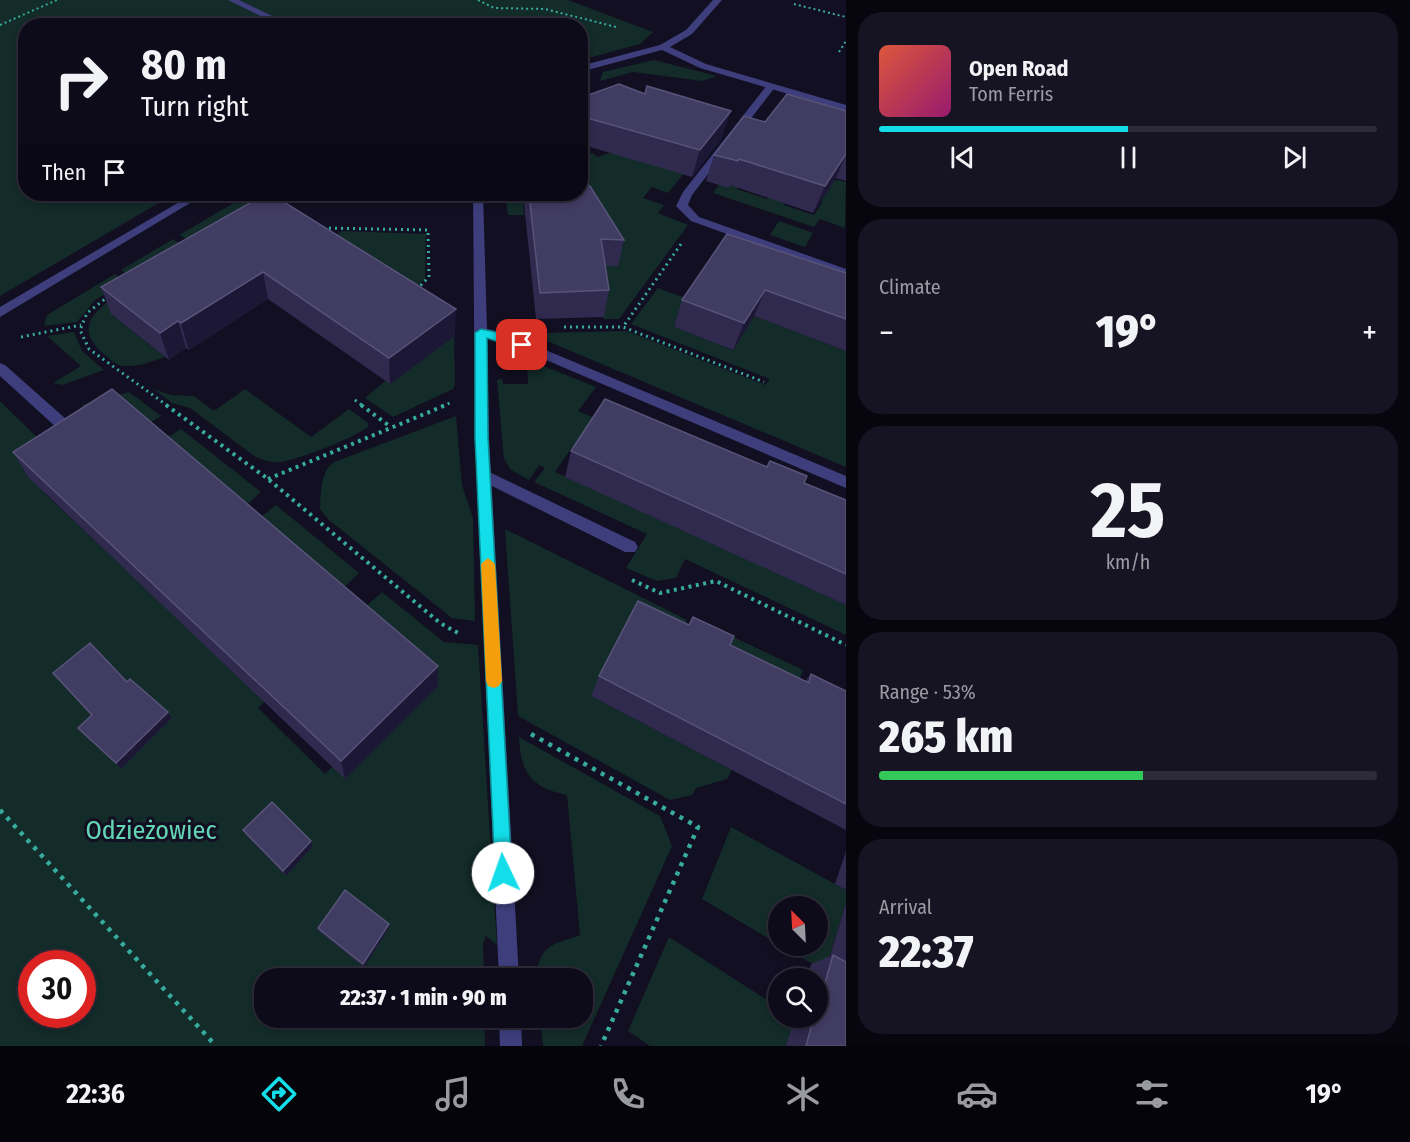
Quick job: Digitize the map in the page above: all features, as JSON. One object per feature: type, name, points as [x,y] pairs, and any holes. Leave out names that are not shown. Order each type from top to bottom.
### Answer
[{"type":"street","points":[[232,0],[272,18]]},
{"type":"street","points":[[588,67],[663,47],[689,32],[718,0]]},
{"type":"street","points":[[663,47],[703,66],[846,108]]},
{"type":"street","points":[[771,86],[737,122],[687,194],[682,206],[685,212],[703,222],[846,273]]},
{"type":"street","points":[[0,313],[189,201]]},
{"type":"street","points":[[478,201],[483,475],[508,968]]},
{"type":"street","points":[[481,333],[501,336],[846,482]]},
{"type":"street","points":[[0,368],[62,424]]},
{"type":"street","points":[[483,475],[630,547]]},
{"type":"street","points":[[510,1028],[511,1046]]},
{"type":"path","points":[[0,25],[57,0]]},
{"type":"path","points":[[478,0],[494,9],[544,9],[579,18]]},
{"type":"path","points":[[794,4],[846,18]]},
{"type":"path","points":[[588,20],[622,29]]},
{"type":"path","points":[[838,52],[846,41]]},
{"type":"path","points":[[324,234],[314,228],[428,230],[429,277],[416,290],[424,294]]},
{"type":"path","points":[[623,327],[683,242]]},
{"type":"path","points":[[114,293],[87,313],[80,330],[89,349],[268,479],[440,623],[458,633],[491,630]]},
{"type":"path","points":[[12,339],[82,325]]},
{"type":"path","points":[[568,327],[623,327],[764,382]]},
{"type":"path","points":[[355,400],[391,427]]},
{"type":"path","points":[[268,479],[454,401]]},
{"type":"path","points":[[628,578],[660,592],[716,582],[846,645]]},
{"type":"path","points":[[495,713],[642,798],[698,827],[601,1046]]},
{"type":"path","points":[[0,810],[216,1046]]},
{"type":"green space","points":[[0,0],[568,0],[653,32],[640,44],[588,58],[588,18],[18,18],[18,201],[162,201],[0,296]]},
{"type":"green space","points":[[654,60],[717,76],[702,81],[633,72],[600,81],[603,72]]},
{"type":"green space","points":[[613,152],[690,166],[668,193],[652,187],[643,198],[664,205],[658,213],[688,225],[619,319],[604,319],[543,204],[523,204],[524,215],[508,215],[506,201],[588,201],[588,154],[593,153],[597,157]]},
{"type":"green space","points":[[741,154],[758,159],[737,189],[767,199],[770,194],[787,199],[784,205],[814,215],[823,201],[814,197],[824,182],[839,180],[846,182],[845,228],[820,219],[814,227],[713,193]]},
{"type":"green space","points":[[237,201],[256,201],[192,242],[179,235]]},
{"type":"green space","points":[[779,221],[813,233],[805,247],[770,235]]},
{"type":"green space","points":[[342,231],[426,234],[425,279],[417,285],[335,236]]},
{"type":"green space","points":[[173,239],[186,247],[133,278],[121,270]]},
{"type":"green space","points":[[115,274],[126,282],[95,300],[77,322],[44,326],[47,315]]},
{"type":"green space","points":[[658,288],[691,300],[674,327],[733,350],[754,316],[846,351],[846,467],[540,338],[538,333],[627,331],[765,385],[770,379],[631,324]]},
{"type":"green space","points":[[110,300],[112,315],[165,357],[140,365],[122,366],[97,347],[89,333],[89,327],[95,314]]},
{"type":"green space","points":[[454,323],[455,384],[453,389],[393,417],[365,398]]},
{"type":"green space","points":[[74,332],[82,351],[104,370],[62,385],[53,383],[81,366],[47,336]]},
{"type":"green space","points":[[516,355],[596,387],[578,411],[637,436],[582,451],[572,447],[555,472],[846,605],[846,635],[685,559],[676,578],[657,581],[626,568],[647,534],[534,482],[545,468],[539,465],[529,480],[511,470],[504,459],[497,380],[502,378],[503,384],[528,384],[527,365],[502,364],[510,356]]},
{"type":"green space","points":[[154,389],[171,395],[194,396],[214,411],[245,389],[311,437],[349,409],[368,423],[368,427],[313,453],[281,462],[270,462],[254,456],[190,408],[172,403]]},
{"type":"green space","points":[[129,392],[161,416],[139,430],[107,426],[82,405]]},
{"type":"green space","name":"Odzieżowiec","points":[[0,401],[58,458],[41,490],[265,701],[258,708],[325,774],[333,766],[355,616],[382,592],[444,642],[478,645],[497,945],[486,936],[483,944],[484,968],[254,968],[254,1028],[484,1028],[485,1046],[0,1046]]},
{"type":"green space","points":[[456,416],[462,485],[473,518],[475,621],[452,618],[329,520],[320,509],[324,477],[329,466],[334,462]]},
{"type":"green space","points":[[181,429],[261,492],[237,513],[156,444]]},
{"type":"green space","points":[[276,505],[359,573],[334,597],[251,525]]},
{"type":"green space","points":[[505,529],[687,620],[682,639],[591,696],[732,770],[727,779],[696,788],[692,795],[670,800],[518,716]]},
{"type":"green space","points":[[729,635],[803,670],[794,694],[721,657]]},
{"type":"green space","points":[[519,737],[660,816],[672,846],[593,1022],[593,968],[538,968],[544,952],[554,944],[580,935],[567,795],[545,788],[530,777],[522,761]]},
{"type":"green space","points":[[731,827],[846,890],[846,903],[826,968],[820,968],[798,956],[828,956],[828,896],[768,896],[768,938],[702,899]]},
{"type":"green space","points":[[669,937],[768,1001],[768,1028],[807,1028],[802,1046],[650,1046],[628,1031]]},
{"type":"green space","points":[[541,1028],[590,1028],[582,1046],[543,1046]]},
{"type":"building","points":[[619,84],[645,94],[647,86],[731,111],[700,150],[588,118],[588,95]]},
{"type":"building","points":[[787,94],[846,111],[846,154],[825,186],[739,159],[738,161],[714,155],[744,116],[765,122]]},
{"type":"building","points":[[588,185],[590,186],[624,240],[601,239],[609,290],[540,293],[530,201],[588,201]]},
{"type":"building","points":[[254,201],[282,201],[456,309],[389,358],[263,272],[181,323],[178,321],[160,333],[101,287]]},
{"type":"building","points":[[727,234],[846,273],[846,319],[765,290],[744,323],[682,300]]},
{"type":"building","points":[[112,389],[438,666],[341,761],[13,452]]},
{"type":"building","points":[[605,399],[767,467],[770,461],[807,476],[804,483],[846,500],[846,574],[571,451]]},
{"type":"building","points":[[638,601],[689,625],[693,617],[734,636],[730,645],[809,683],[811,674],[846,691],[846,804],[599,676]]},
{"type":"building","points":[[90,643],[127,682],[130,679],[168,712],[116,763],[78,728],[92,715],[53,673]]},
{"type":"building","points":[[272,802],[311,841],[283,871],[243,830]]},
{"type":"building","points":[[345,890],[389,924],[363,964],[318,928]]},
{"type":"building","points":[[833,955],[846,962],[846,1046],[806,1046],[811,1028],[828,1028],[828,972]]},
{"type":"slow traffic","points":[[488,564],[494,681]]},
{"type":"route","points":[[503,873],[482,438],[481,333],[501,336],[522,345]]}]
